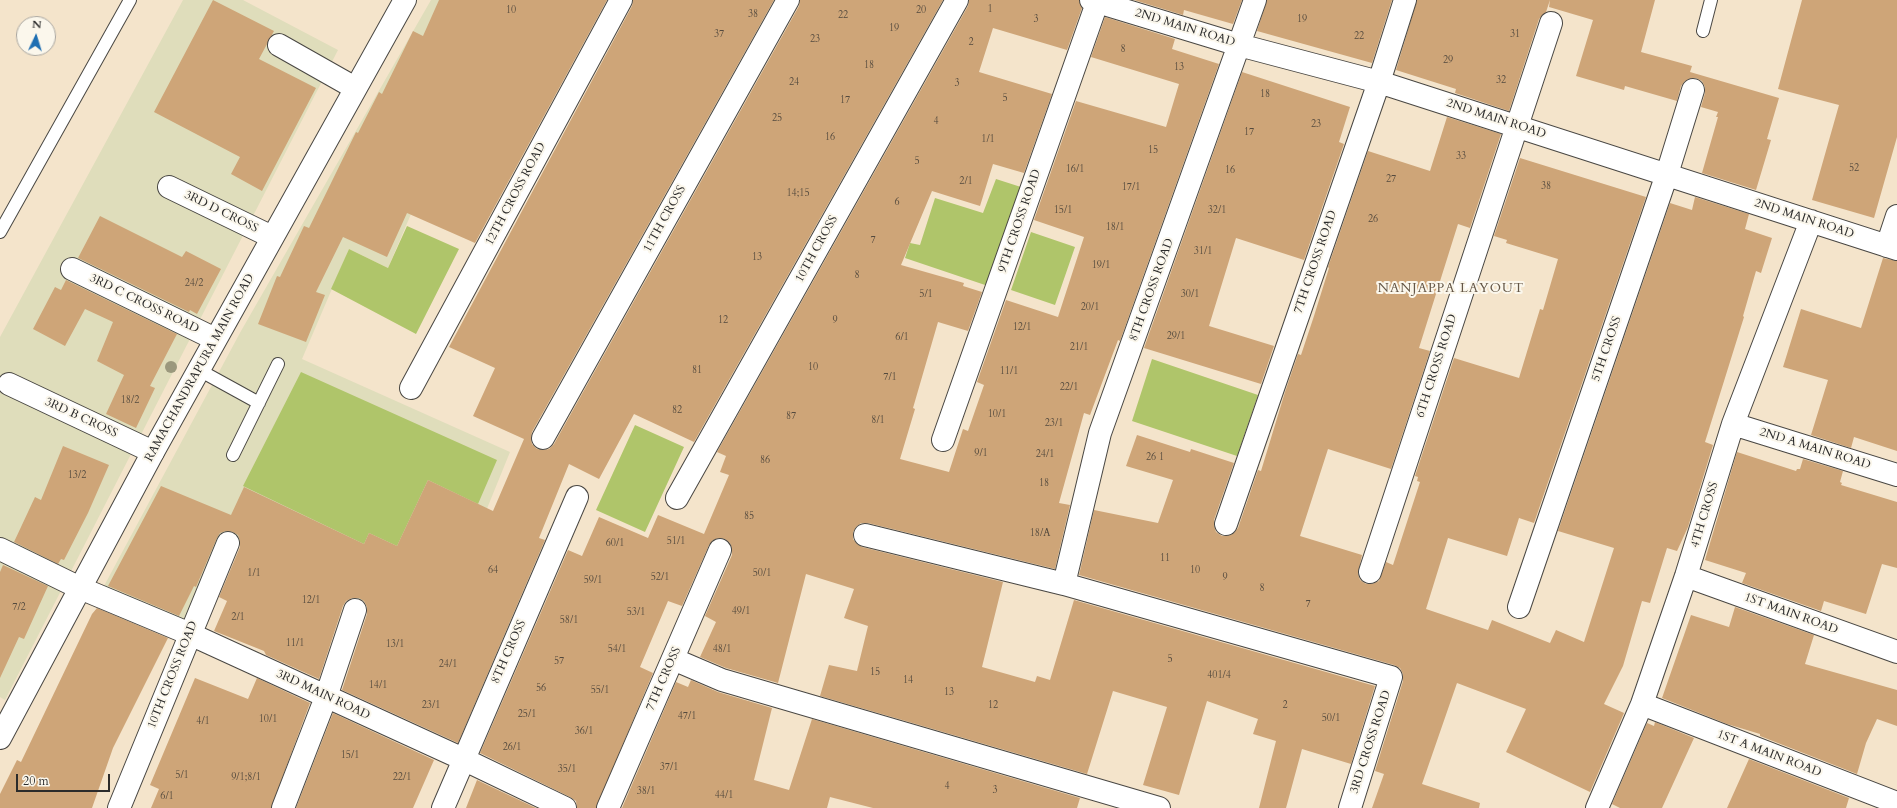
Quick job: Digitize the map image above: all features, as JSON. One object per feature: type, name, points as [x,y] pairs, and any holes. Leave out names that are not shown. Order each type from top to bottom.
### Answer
[{"type":"street","name":"RAMACHANDRAPURA MAIN ROAD","points":[[0,738],[6,714],[80,588],[215,339],[405,0]]},
{"type":"street","name":"12TH CROSS ROAD","points":[[411,388],[621,0]]},
{"type":"street","name":"11TH CROSS","points":[[543,438],[788,0]]},
{"type":"street","name":"10TH CROSS","points":[[677,498],[957,0]]},
{"type":"street","name":"8TH CROSS ROAD","points":[[1064,584],[1100,433],[1255,0]]},
{"type":"street","name":"7TH CROSS ROAD","points":[[1226,524],[1379,82],[1405,0]]},
{"type":"street","name":"2ND MAIN ROAD","points":[[1095,1],[1239,45],[1379,82],[1892,247]]},
{"type":"street","name":"9TH CROSS ROAD","points":[[943,440],[1095,1]]},
{"type":"street","name":"6TH CROSS ROAD","points":[[1370,572],[1550,23]]},
{"type":"street","points":[[279,45],[355,88]]},
{"type":"street","name":"5TH CROSS","points":[[1519,607],[1667,174],[1693,90]]},
{"type":"street","name":"3RD D CROSS","points":[[169,187],[272,237]]},
{"type":"street","points":[[1892,247],[1897,216]]},
{"type":"street","name":"4TH CROSS","points":[[1598,808],[1642,704],[1686,576],[1732,424],[1811,221]]},
{"type":"street","name":"3RD C CROSS ROAD","points":[[72,269],[215,339]]},
{"type":"street","name":"3RD B CROSS","points":[[9,384],[153,452]]},
{"type":"street","name":"2ND A MAIN ROAD","points":[[1732,424],[1897,475]]},
{"type":"street","name":"8TH CROSS","points":[[443,808],[463,758],[577,497]]},
{"type":"street","points":[[865,535],[1064,584]]},
{"type":"street","name":"10TH CROSS ROAD","points":[[119,808],[228,543]]},
{"type":"street","name":"3RD MAIN ROAD","points":[[0,550],[80,588],[190,634],[463,758],[565,808]]},
{"type":"street","name":"7TH CROSS","points":[[608,808],[720,550]]},
{"type":"street","name":"1ST MAIN ROAD","points":[[1686,576],[1897,652]]},
{"type":"street","name":"3RD CROSS ROAD","points":[[1064,584],[1391,677],[1350,808]]},
{"type":"street","points":[[283,808],[326,697],[355,610]]},
{"type":"street","points":[[673,659],[722,680],[1159,808]]},
{"type":"street","name":"1ST A MAIN ROAD","points":[[1642,704],[1867,801],[1897,803]]},
{"type":"lane","points":[[0,232],[130,0]]},
{"type":"lane","points":[[1703,31],[1711,0]]},
{"type":"lane","points":[[233,455],[278,364]]},
{"type":"lane","points":[[199,370],[259,403]]},
{"type":"shaded area","points":[[183,0],[243,0],[338,50],[5,700],[0,697],[0,337]]},
{"type":"shaded area","points":[[431,0],[534,0],[411,214],[388,268],[349,249],[302,359],[510,452],[436,634],[236,543],[188,626],[104,586],[241,331]]},
{"type":"green space","points":[[996,179],[1024,188],[991,287],[905,258],[910,243],[920,245],[935,198],[983,213]]},
{"type":"green space","points":[[407,226],[459,249],[416,334],[331,289],[349,249],[388,268]]},
{"type":"green space","points":[[1031,232],[1075,247],[1055,305],[1011,290]]},
{"type":"green space","points":[[1152,359],[1258,395],[1237,456],[1132,421]]},
{"type":"green space","points":[[301,372],[497,460],[478,504],[428,480],[397,546],[369,533],[364,544],[243,486]]},
{"type":"green space","points":[[635,425],[684,447],[645,532],[596,510]]},
{"type":"building","points":[[213,0],[274,31],[259,59],[316,88],[262,191],[231,174],[240,157],[154,112]]},
{"type":"building","points":[[439,0],[607,0],[475,243],[407,213],[387,257],[343,237],[316,292],[325,295],[306,342],[258,324],[277,276],[280,277],[304,226],[309,228],[356,132],[358,133],[379,92],[382,94],[413,31],[423,36]]},
{"type":"building","points":[[633,0],[774,0],[532,432],[532,444],[537,449],[549,449],[554,444],[799,6],[800,0],[943,0],[694,442],[634,414],[599,479],[569,464],[539,538],[545,540],[458,743],[342,690],[367,614],[367,607],[364,601],[359,598],[352,598],[346,601],[343,606],[319,679],[266,655],[264,651],[214,631],[227,601],[219,597],[240,547],[238,535],[233,532],[226,531],[220,533],[196,587],[194,586],[179,616],[108,586],[161,486],[231,515],[244,487],[364,544],[369,533],[397,546],[428,480],[493,511],[524,439],[473,416],[495,368],[449,347],[632,6]]},
{"type":"building","points":[[969,0],[1079,0],[1082,8],[1067,50],[993,28],[979,72],[1052,94],[1024,173],[993,164],[980,206],[932,191],[901,265],[964,283],[963,286],[982,292],[968,331],[938,322],[900,459],[949,472],[963,429],[968,431],[984,385],[977,382],[1006,300],[1058,317],[1084,237],[1034,220],[1076,101],[1166,127],[1179,84],[1091,57],[1105,17],[1175,39],[1172,49],[1219,64],[1120,341],[1118,340],[1090,415],[1084,413],[1059,503],[1070,505],[1055,569],[868,523],[861,523],[856,527],[853,532],[853,539],[862,547],[1003,582],[982,667],[1035,682],[1037,676],[1050,680],[1074,600],[1375,686],[1351,764],[1302,749],[1286,808],[1259,808],[1276,741],[1253,734],[1258,719],[1207,701],[1179,795],[1143,785],[1167,707],[1113,691],[1087,774],[820,696],[829,665],[857,671],[868,626],[844,618],[854,589],[806,574],[778,683],[726,668],[700,657],[716,622],[705,616],[732,555],[730,543],[725,539],[719,538],[713,540],[709,545],[682,606],[668,601],[640,667],[653,673],[596,808],[577,808],[576,801],[570,797],[480,753],[568,550],[582,556],[599,517],[648,538],[658,515],[704,534],[729,475],[720,472],[726,456],[717,452],[968,6]]},
{"type":"building","points":[[1134,0],[1242,0],[1233,24],[1184,10],[1183,15]]},
{"type":"building","points":[[1267,0],[1392,0],[1372,63],[1257,31]]},
{"type":"building","points":[[1417,0],[1550,0],[1546,12],[1539,19],[1509,111],[1455,93],[1456,89],[1396,70]]},
{"type":"building","points":[[1550,0],[1655,0],[1641,52],[1692,66],[1690,72],[1779,98],[1767,139],[1771,140],[1756,190],[1702,173],[1718,117],[1716,117],[1718,112],[1701,107],[1705,93],[1705,87],[1702,81],[1696,78],[1691,78],[1685,81],[1681,86],[1677,101],[1625,86],[1624,90],[1576,76],[1593,20],[1549,7]]},
{"type":"building","points":[[1802,0],[1897,0],[1897,137],[1874,218],[1812,200],[1839,105],[1778,89]]},
{"type":"building","points":[[1242,72],[1350,107],[1339,142],[1344,144],[1304,260],[1236,238],[1209,326],[1274,346],[1261,384],[1144,348]]},
{"type":"building","points":[[1447,117],[1501,134],[1470,228],[1458,224],[1419,348],[1430,351],[1391,469],[1328,449],[1300,536],[1362,555],[1358,574],[1360,580],[1366,584],[1372,584],[1379,581],[1386,562],[1393,565],[1420,482],[1417,481],[1418,477],[1415,476],[1454,358],[1519,378],[1540,309],[1543,310],[1558,259],[1506,243],[1507,240],[1494,236],[1520,158],[1646,197],[1534,523],[1519,518],[1507,556],[1448,538],[1426,609],[1488,630],[1492,620],[1550,643],[1556,630],[1584,642],[1614,548],[1558,531],[1670,203],[1692,210],[1695,197],[1749,214],[1745,229],[1772,238],[1761,273],[1756,271],[1743,316],[1744,317],[1705,442],[1713,445],[1688,527],[1677,551],[1667,548],[1650,603],[1642,601],[1623,666],[1604,704],[1624,713],[1590,792],[1506,752],[1526,709],[1457,683],[1422,784],[1480,803],[1479,808],[1372,808],[1384,774],[1375,771],[1403,681],[1403,674],[1400,668],[1394,665],[1079,575],[1094,510],[1158,523],[1173,480],[1126,466],[1137,435],[1190,452],[1191,449],[1234,463],[1214,520],[1214,526],[1216,532],[1222,536],[1228,536],[1234,533],[1238,528],[1258,470],[1261,471],[1285,392],[1298,354],[1301,355],[1329,268],[1328,267],[1368,151],[1430,171]]},
{"type":"building","points":[[100,216],[182,257],[186,251],[221,269],[197,314],[190,310],[189,312],[78,258]]},
{"type":"building","points":[[1883,258],[1897,261],[1897,451],[1854,437],[1851,448],[1811,435],[1828,380],[1783,367],[1801,309],[1861,328]]},
{"type":"building","points":[[66,280],[177,334],[150,386],[155,388],[136,428],[106,414],[124,375],[97,361],[113,322],[85,309],[65,346],[33,329],[55,287],[61,290]]},
{"type":"building","points":[[63,446],[109,465],[88,513],[64,560],[61,559],[58,564],[14,542],[35,497],[41,500]]},
{"type":"building","points":[[1737,452],[1796,471],[1797,469],[1800,469],[1803,459],[1843,471],[1840,482],[1842,483],[1841,485],[1897,502],[1897,568],[1882,564],[1866,614],[1824,601],[1821,611],[1742,583],[1746,573],[1705,560]]},
{"type":"building","points":[[3,565],[48,586],[24,639],[19,637],[0,678],[0,572]]},
{"type":"building","points":[[1735,607],[1814,635],[1805,664],[1897,690],[1897,726],[1877,719],[1866,743],[1857,774],[1760,736],[1760,734],[1727,724],[1662,698],[1691,615],[1729,627]]},
{"type":"building","points":[[97,608],[168,638],[113,748],[92,808],[0,808],[0,794],[17,760],[21,762],[92,614]]},
{"type":"building","points":[[195,678],[248,699],[257,678],[310,703],[271,808],[151,808],[159,789],[150,785]]},
{"type":"building","points":[[691,680],[718,692],[772,708],[754,780],[789,790],[812,719],[1080,798],[1077,808],[873,808],[830,797],[827,808],[622,808],[676,682],[688,687]]},
{"type":"building","points":[[333,713],[434,760],[413,808],[296,808]]},
{"type":"building","points":[[1655,722],[1694,738],[1662,808],[1620,808],[1612,804],[1647,723],[1654,726]]},
{"type":"building","points":[[1749,759],[1849,798],[1846,808],[1727,808]]},
{"type":"building","points":[[477,780],[536,808],[466,808]]},
{"type":"district","name":"NANJAPPA LAYOUT","points":[[1451,289]]}]
